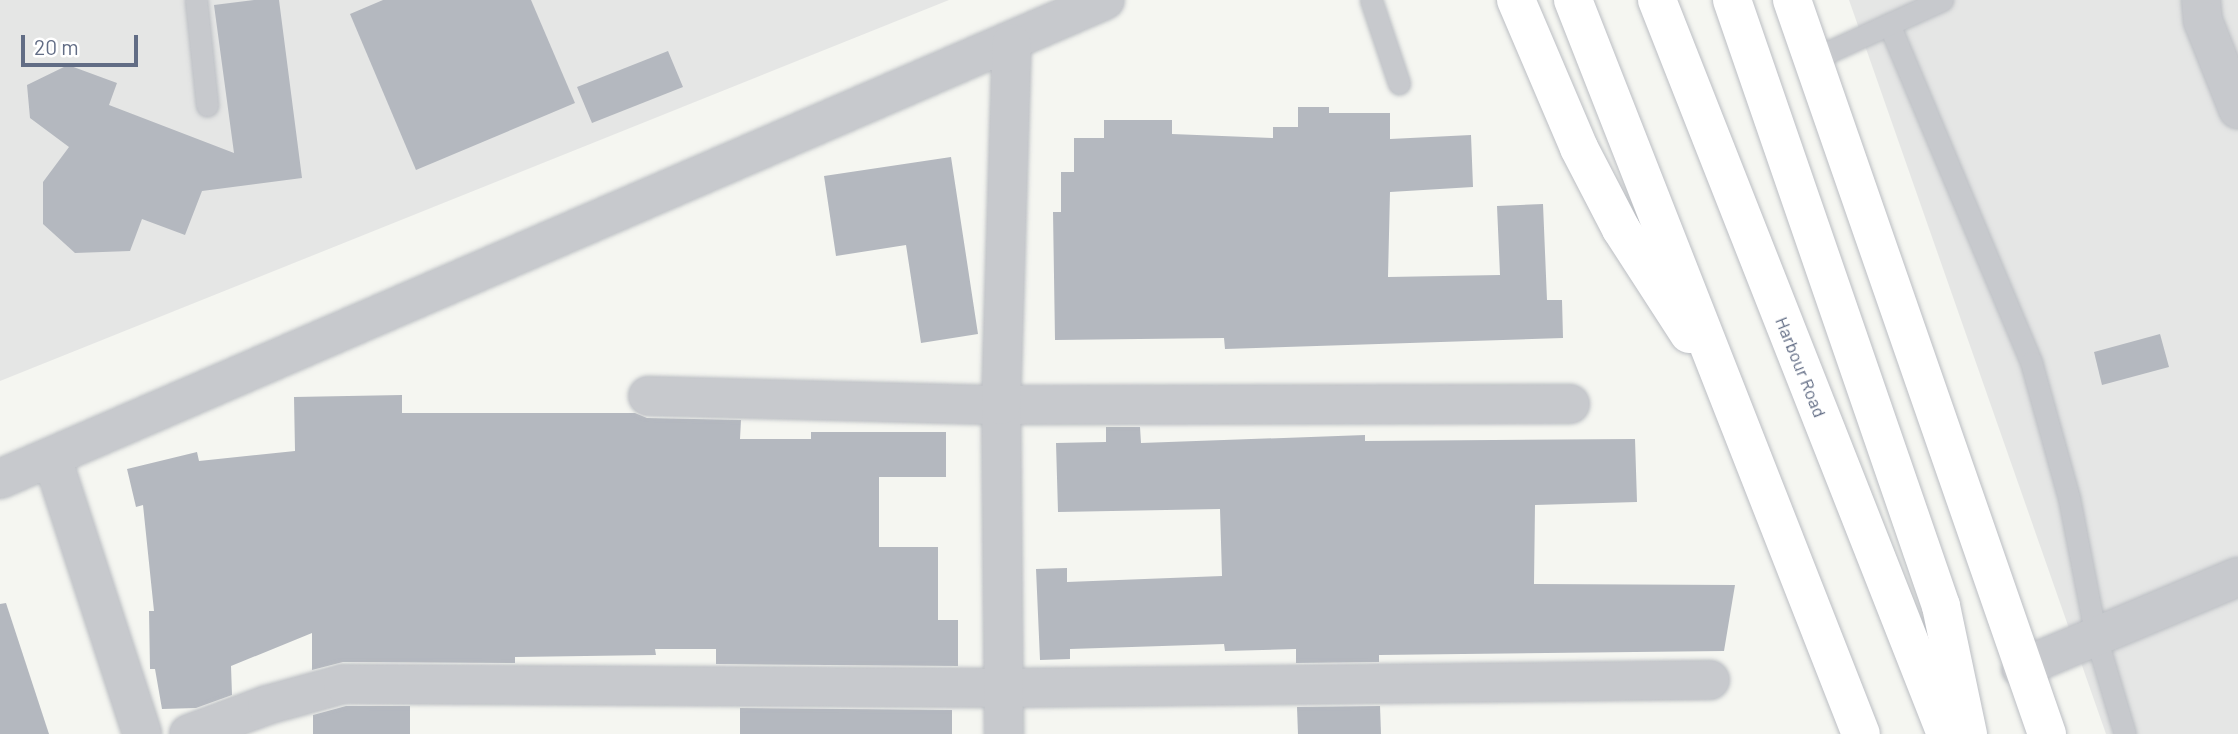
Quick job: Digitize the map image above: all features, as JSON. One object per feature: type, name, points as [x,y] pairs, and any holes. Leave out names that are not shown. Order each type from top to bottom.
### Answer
[{"type":"main road","points":[[1516,0],[1579,148],[1621,229],[1678,320],[1724,380]]},
{"type":"main road","points":[[1573,0],[1861,734]]},
{"type":"main road","name":"Harbour Road","points":[[1657,0],[1946,734]]},
{"type":"main road","points":[[1732,0],[1941,606],[1968,734]]},
{"type":"main road","points":[[1791,0],[2021,668],[2047,734]]},
{"type":"street","points":[[0,479],[1012,43],[1105,0]]},
{"type":"street","points":[[2201,0],[2203,21],[2238,109]]},
{"type":"street","points":[[1004,734],[1001,405],[1012,43]]},
{"type":"street","points":[[648,396],[1001,405],[1570,404]]},
{"type":"street","points":[[52,458],[142,734]]},
{"type":"street","points":[[2021,668],[2238,576]]},
{"type":"street","points":[[188,734],[267,705],[343,684],[1004,688],[1710,680]]},
{"type":"lane","points":[[196,0],[207,105]]},
{"type":"lane","points":[[1371,0],[1399,83]]},
{"type":"lane","points":[[1813,59],[1942,0]]},
{"type":"lane","points":[[1889,24],[2031,362],[2069,498],[2096,637],[2125,734]]},
{"type":"shaded area","points":[[0,0],[949,0],[0,381]]},
{"type":"shaded area","points":[[1849,0],[2238,0],[2238,734],[2106,734]]},
{"type":"building","points":[[279,0],[302,178],[202,191],[185,235],[142,219],[130,251],[75,253],[43,224],[43,182],[69,147],[30,118],[27,85],[68,65],[117,83],[109,105],[234,153],[214,5]]},
{"type":"building","points":[[383,0],[531,0],[575,103],[416,170],[350,14]]},
{"type":"building","points":[[668,51],[683,87],[592,123],[577,87]]},
{"type":"building","points":[[1298,107],[1329,107],[1329,113],[1390,113],[1390,139],[1471,135],[1473,187],[1390,192],[1388,277],[1500,275],[1497,206],[1543,204],[1547,300],[1562,300],[1563,338],[1225,349],[1224,338],[1055,340],[1053,212],[1061,212],[1061,172],[1074,172],[1074,138],[1104,138],[1104,120],[1172,120],[1172,134],[1273,138],[1273,127],[1298,127]]},
{"type":"building","points":[[951,157],[978,334],[921,343],[906,245],[836,256],[824,176]]},
{"type":"building","points":[[2160,334],[2169,367],[2102,385],[2094,352]]},
{"type":"building","points":[[402,395],[402,413],[635,413],[647,418],[741,420],[740,439],[811,439],[811,432],[946,432],[946,477],[879,477],[879,547],[938,547],[938,620],[958,620],[958,666],[716,664],[716,649],[655,649],[656,655],[515,657],[515,663],[343,662],[312,670],[312,633],[231,666],[232,695],[196,708],[162,709],[155,669],[150,669],[149,611],[154,611],[143,505],[136,507],[127,469],[197,452],[199,461],[295,451],[294,397]]},
{"type":"building","points":[[1106,427],[1140,427],[1141,443],[1365,435],[1365,441],[1635,439],[1637,502],[1535,505],[1534,584],[1735,585],[1724,651],[1379,655],[1379,662],[1296,663],[1296,649],[1225,651],[1224,644],[1070,649],[1070,659],[1040,660],[1036,569],[1067,568],[1067,582],[1222,576],[1220,509],[1058,512],[1056,443],[1106,442]]},
{"type":"building","points":[[6,603],[49,734],[0,734],[0,604]]},
{"type":"building","points":[[346,706],[410,706],[410,734],[313,734],[313,715]]},
{"type":"building","points":[[1380,706],[1381,734],[1298,734],[1297,707]]},
{"type":"building","points":[[740,708],[952,710],[952,734],[740,734]]}]
